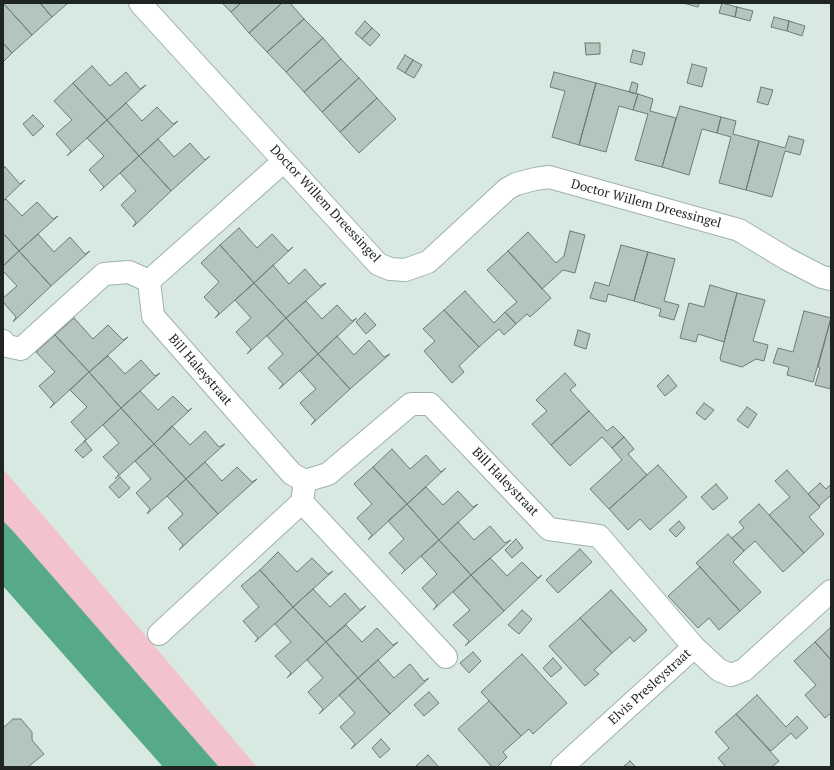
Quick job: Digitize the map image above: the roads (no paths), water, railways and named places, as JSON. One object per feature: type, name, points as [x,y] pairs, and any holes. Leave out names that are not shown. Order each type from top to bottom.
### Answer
[{"type":"street","name":"Doctor Willem Dreessingel","points":[[140,3],[378,264],[390,269],[406,270],[428,262],[507,189],[516,184],[549,177],[739,230],[787,259],[822,277],[831,279]]},
{"type":"street","points":[[3,342],[7,346],[21,349],[104,274],[129,272],[149,282],[284,161]]},
{"type":"street","name":"Bill Haleystraat","points":[[149,282],[153,316],[292,474],[304,492],[446,657]]},
{"type":"street","name":"Bill Haleystraat","points":[[160,634],[304,492],[328,474],[411,404],[430,404],[549,529],[599,536],[694,647]]},
{"type":"street","name":"Elvis Presleystraat","points":[[562,767],[694,647],[719,670],[731,675],[744,670],[831,591]]}]
